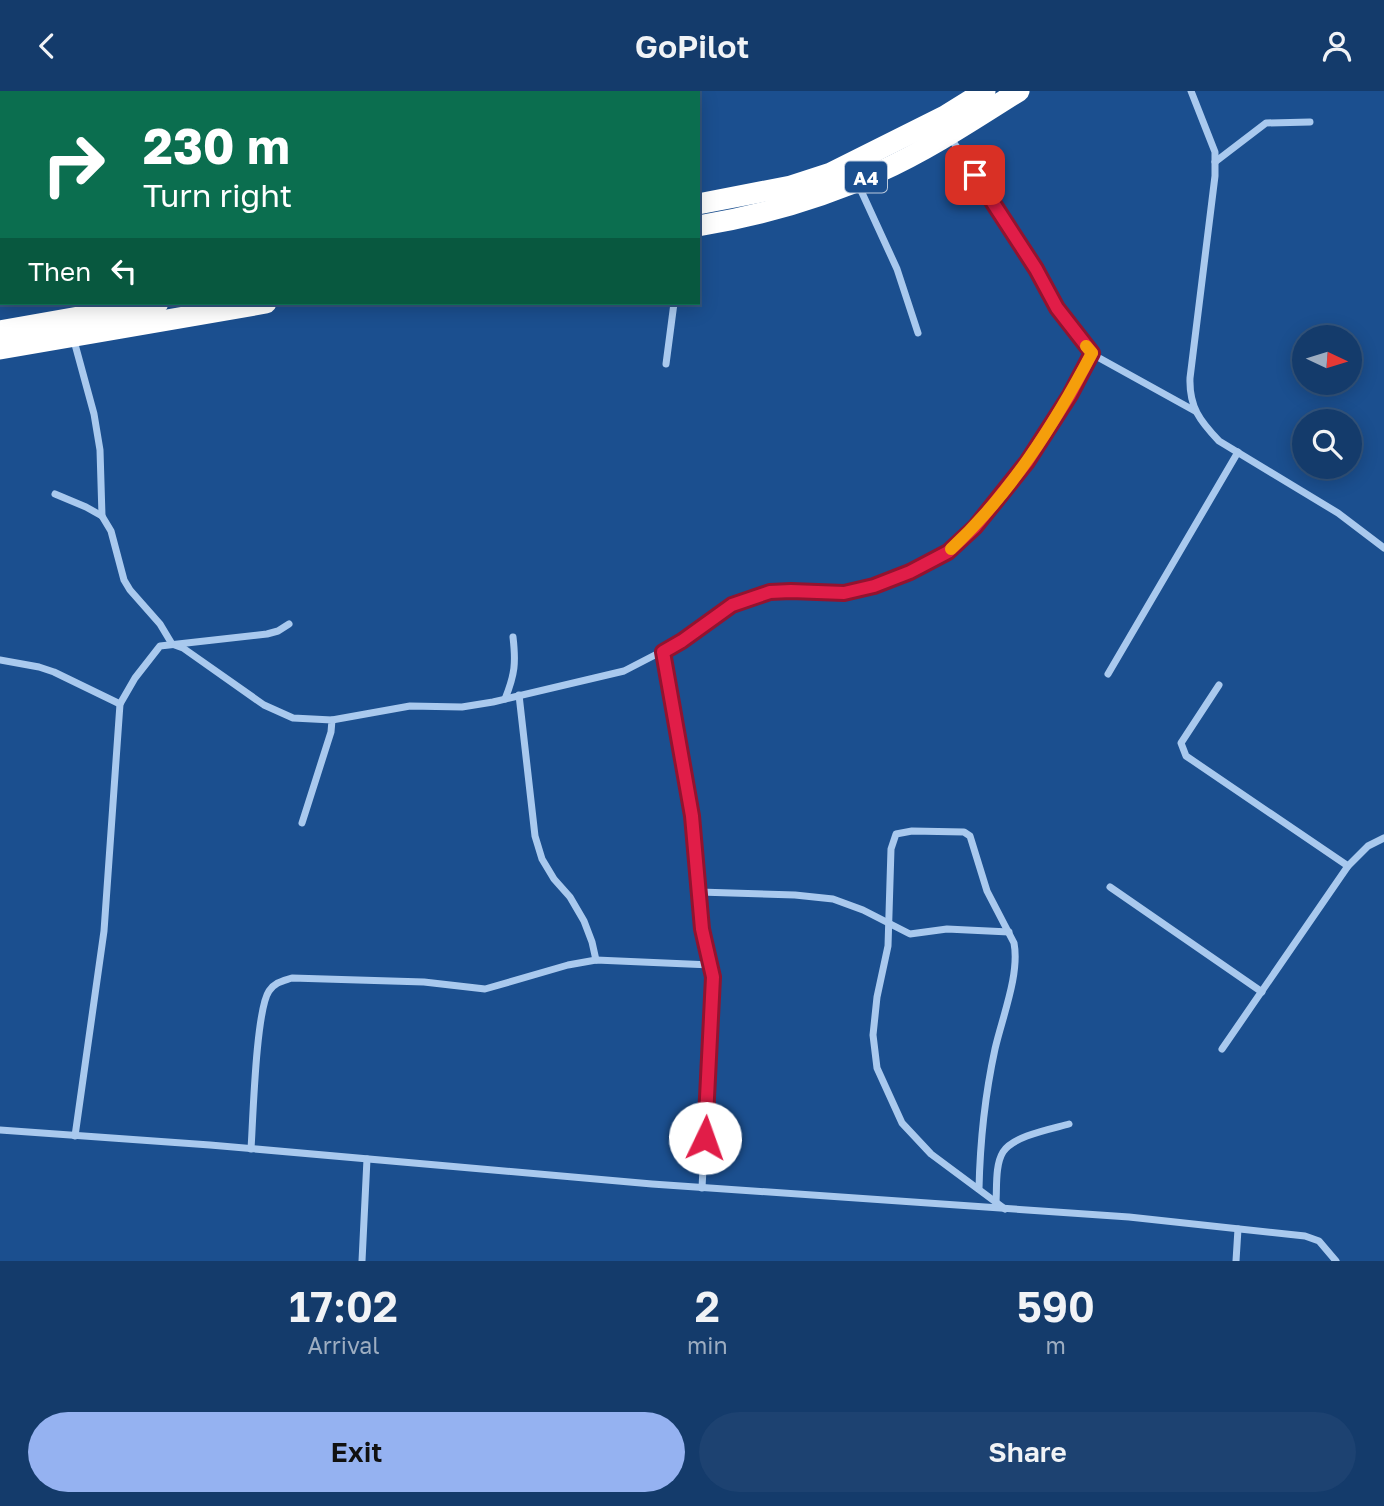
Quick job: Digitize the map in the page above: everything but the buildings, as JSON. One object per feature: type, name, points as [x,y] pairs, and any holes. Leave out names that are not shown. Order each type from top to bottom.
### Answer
[{"type":"highway","name":"A4","points":[[700,204],[791,186],[831,173],[945,116],[985,91]]},
{"type":"highway","name":"A4","points":[[700,226],[732,221],[802,201],[878,172],[948,135],[1018,91]]},
{"type":"highway","points":[[0,331],[147,305]]},
{"type":"highway","points":[[0,349],[255,305]]},
{"type":"street","points":[[1191,91],[1215,152],[1190,378],[1190,395],[1195,411],[1219,441],[1338,513],[1384,548]]},
{"type":"street","points":[[1215,163],[1266,123],[1310,122]]},
{"type":"street","points":[[948,135],[1028,255],[1057,308],[1092,353],[1195,411]]},
{"type":"street","points":[[856,181],[897,269],[918,333]]},
{"type":"street","points":[[666,363],[674,305]]},
{"type":"street","points":[[73,337],[94,414],[100,450],[102,516],[111,531],[124,580],[130,590],[160,624],[172,644],[183,648],[264,705],[293,718],[332,720],[410,706],[462,706],[505,699],[624,671],[682,641],[732,605],[770,592],[844,593],[874,586],[910,572],[948,552],[975,527],[1027,462],[1070,395],[1092,353]]},
{"type":"street","points":[[1108,674],[1238,452]]},
{"type":"street","points":[[55,494],[102,516]]},
{"type":"street","points":[[75,1136],[104,931],[120,704],[149,657],[160,646],[267,634],[289,624]]},
{"type":"street","points":[[505,699],[516,664],[513,637]]},
{"type":"street","points":[[663,652],[692,816],[702,929],[714,988],[702,1188]]},
{"type":"street","points":[[0,660],[54,672],[120,704]]},
{"type":"street","points":[[1219,685],[1181,743],[1185,756],[1348,866]]},
{"type":"street","points":[[519,695],[535,836],[542,859],[584,921],[596,960]]},
{"type":"street","points":[[302,823],[331,732],[332,720]]},
{"type":"street","points":[[979,1189],[980,1149],[986,1105],[995,1050],[1006,1012],[1015,951],[1009,932],[987,891],[970,835],[964,832],[912,831],[896,834],[891,849],[890,923],[873,1035],[877,1068],[902,1123],[931,1154],[1005,1209]]},
{"type":"street","points":[[1222,1049],[1348,866],[1368,846],[1384,838]]},
{"type":"street","points":[[1111,887],[1262,992]]},
{"type":"street","points":[[699,891],[833,899],[910,934],[947,929],[1009,932]]},
{"type":"street","points":[[251,1149],[262,1013],[268,991],[278,982],[292,978],[424,982],[485,989],[568,965],[596,960],[711,965]]},
{"type":"street","points":[[996,1202],[998,1170],[1003,1151],[1014,1141],[1069,1124]]},
{"type":"street","points":[[0,1131],[251,1149],[702,1188],[1129,1217],[1306,1236],[1319,1241],[1336,1261]]},
{"type":"street","points":[[362,1261],[366,1159]]},
{"type":"street","points":[[1236,1261],[1238,1229]]},
{"type":"slow traffic","points":[[951,549],[975,527],[1027,462],[1070,395],[1092,353],[1086,346]]},
{"type":"route","points":[[705,1138],[714,988],[702,929],[692,816],[663,652],[732,605],[770,592],[844,593],[874,586],[910,572],[948,552],[975,527],[1027,462],[1070,395],[1092,353],[1057,308],[1045,282],[975,175]]}]
